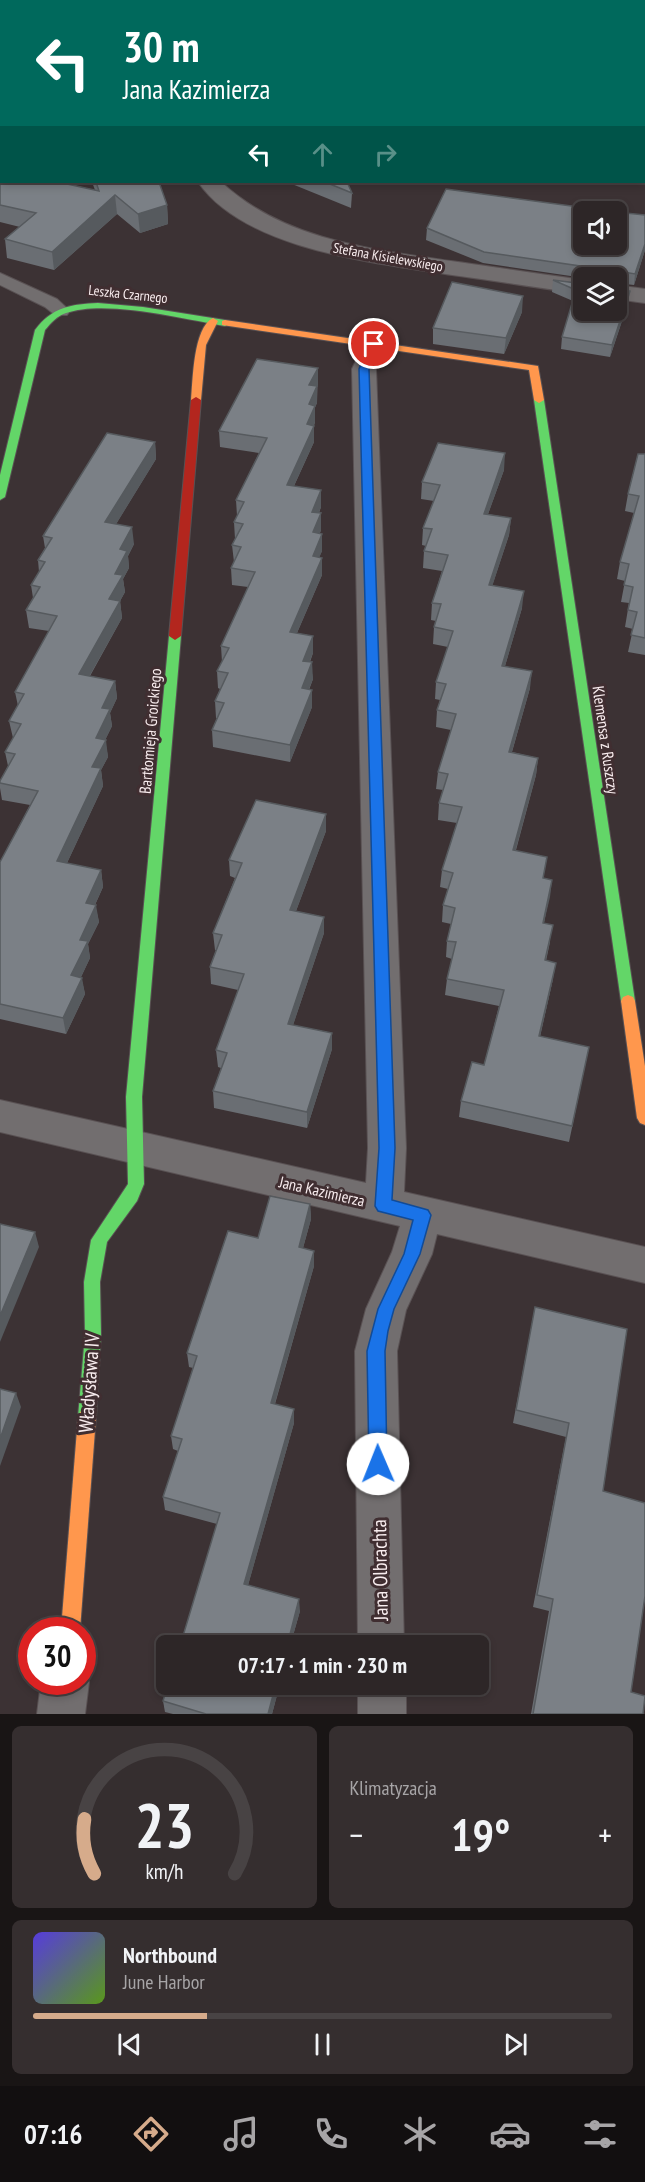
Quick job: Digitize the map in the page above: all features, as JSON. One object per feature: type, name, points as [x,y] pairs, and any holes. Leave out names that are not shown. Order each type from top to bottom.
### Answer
[{"type":"street","name":"Stefana Kisielewskiego","points":[[210,183],[227,200],[251,216],[280,229],[338,249],[377,257],[573,285]]},
{"type":"street","points":[[627,294],[645,296]]},
{"type":"street","name":"Leszka Czarnego","points":[[61,311],[77,306],[100,305],[534,368]]},
{"type":"street","points":[[0,497],[3,469],[40,330],[47,319],[61,311]]},
{"type":"street","name":"Bartłomieja Groickiego","points":[[135,1148],[134,1097],[201,345],[213,321]]},
{"type":"street","name":"Jana Olbrachta","points":[[374,344],[364,369],[387,1148],[412,1254],[386,1309],[376,1351],[381,1635]]},
{"type":"street","name":"Klemensa z Ruszczy","points":[[534,368],[645,1118]]},
{"type":"street","name":"Jana Kazimierza","points":[[0,1116],[645,1265]]},
{"type":"street","name":"Władysława IV","points":[[71,1617],[93,1335],[92,1282],[99,1240],[131,1196],[136,1184],[135,1148]]},
{"type":"street","points":[[61,1714],[63,1695]]},
{"type":"street","points":[[382,1695],[382,1714]]},
{"type":"lane","points":[[0,278],[51,303],[61,311]]},
{"type":"building","points":[[0,183],[63,183],[99,191],[96,183],[159,183],[167,205],[138,214],[115,195],[52,252],[5,239],[36,213],[0,205]]},
{"type":"building","points":[[327,183],[347,183],[352,193]]},
{"type":"building","points":[[446,189],[573,206],[573,255],[627,255],[627,213],[645,215],[645,244],[635,274],[627,273],[627,267],[587,267],[484,252],[427,228]]},
{"type":"building","points":[[553,280],[573,283],[573,289]]},
{"type":"building","points":[[452,282],[523,296],[506,338],[433,328]]},
{"type":"building","points":[[573,300],[573,321],[620,321],[612,345],[562,337]]},
{"type":"building","points":[[257,359],[318,368],[309,385],[317,386],[309,404],[315,406],[307,424],[314,426],[287,485],[321,490],[312,512],[321,513],[313,532],[322,534],[313,556],[322,558],[290,632],[313,636],[303,661],[312,662],[302,688],[312,690],[290,745],[212,730],[224,703],[215,701],[228,673],[217,671],[229,648],[221,646],[255,572],[231,568],[241,547],[232,545],[243,524],[234,522],[244,502],[236,500],[267,438],[219,431]]},
{"type":"building","points":[[107,433],[155,442],[105,522],[132,527],[120,549],[127,551],[115,574],[123,575],[109,599],[120,601],[79,674],[115,681],[102,708],[110,709],[96,738],[106,740],[92,767],[101,768],[57,861],[101,870],[86,903],[96,905],[80,940],[88,941],[71,975],[82,978],[63,1018],[0,1004],[0,862],[38,791],[0,783],[0,781],[15,754],[5,752],[21,724],[9,721],[24,694],[15,692],[57,616],[26,610],[40,587],[31,585],[45,562],[38,560],[52,538],[43,536]]},
{"type":"building","points":[[438,443],[505,453],[484,514],[511,518],[489,585],[524,591],[502,666],[532,671],[509,752],[538,758],[513,850],[547,857],[543,878],[552,880],[543,923],[553,925],[545,960],[556,963],[539,1036],[589,1047],[572,1126],[461,1101],[472,1062],[484,1065],[504,990],[447,979],[456,942],[447,941],[455,908],[443,905],[453,873],[442,870],[462,807],[439,803],[448,774],[438,772],[456,714],[437,710],[446,684],[436,682],[453,631],[434,627],[441,604],[432,603],[448,555],[424,551],[432,529],[423,528],[440,485],[422,482]]},
{"type":"building","points":[[638,454],[645,454],[645,638],[631,635],[637,612],[628,610],[633,587],[624,585],[629,564],[620,562],[639,496],[628,494]]},
{"type":"building","points":[[256,800],[326,814],[290,910],[324,917],[288,1024],[332,1033],[307,1112],[213,1091],[227,1053],[216,1050],[244,974],[210,967],[222,935],[213,933],[242,863],[229,860]]},
{"type":"building","points":[[270,1196],[310,1204],[299,1247],[314,1251],[271,1403],[294,1409],[244,1584],[299,1599],[290,1635],[183,1635],[220,1513],[163,1497],[182,1439],[171,1436],[197,1356],[187,1353],[228,1231],[258,1238]]},
{"type":"building","points":[[0,1224],[35,1232],[0,1316]]},
{"type":"building","points":[[535,1307],[627,1329],[603,1491],[645,1503],[645,1596],[631,1692],[645,1696],[643,1714],[533,1714],[553,1599],[537,1595],[569,1423],[516,1410]]},
{"type":"building","points":[[0,1389],[16,1393],[0,1439]]},
{"type":"building","points":[[165,1695],[273,1695],[268,1714],[206,1714],[163,1701]]},
{"type":"traffic: fast","points":[[0,497],[40,330],[53,316],[64,310],[98,306],[143,309],[225,323]]},
{"type":"traffic: fast","points":[[539,400],[628,1001]]},
{"type":"traffic: fast","points":[[87,1417],[93,1335],[92,1282],[99,1240],[131,1196],[136,1184],[134,1097],[175,636]]},
{"type":"traffic: slow","points":[[196,400],[201,345],[213,321]]},
{"type":"traffic: slow","points":[[225,323],[534,368],[539,400]]},
{"type":"traffic: slow","points":[[628,1001],[645,1118]]},
{"type":"traffic: slow","points":[[71,1617],[87,1417]]},
{"type":"traffic: jam","points":[[175,636],[196,400]]},
{"type":"route","points":[[374,344],[364,369],[387,1148],[384,1206],[423,1215],[412,1254],[386,1309],[376,1351],[378,1464]]}]
